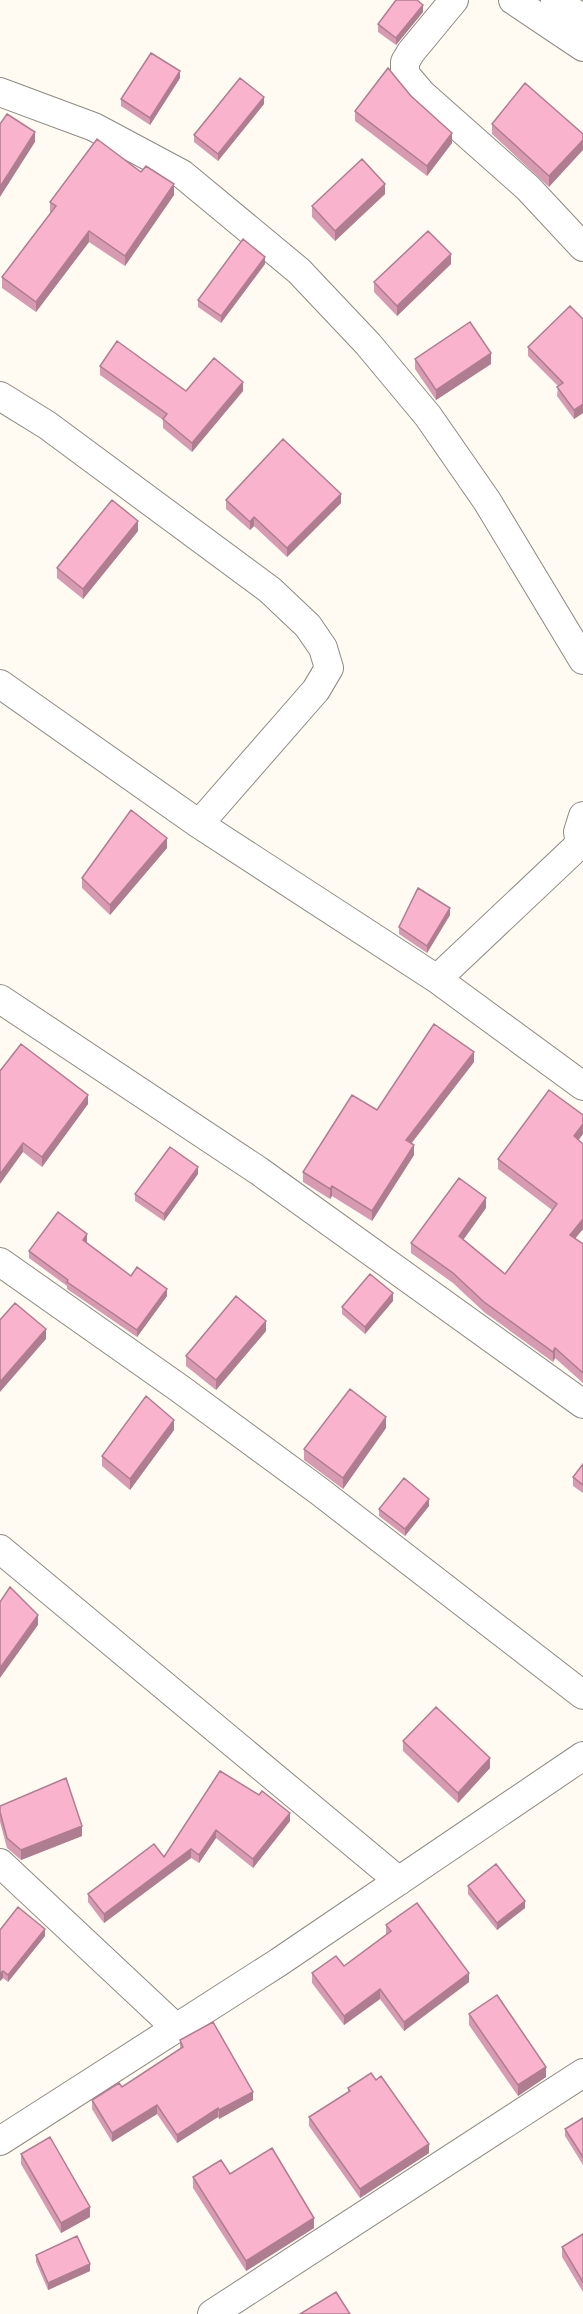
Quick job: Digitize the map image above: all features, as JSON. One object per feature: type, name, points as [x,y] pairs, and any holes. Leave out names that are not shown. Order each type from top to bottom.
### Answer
[{"type":"street","points":[[454,0],[411,52],[405,62],[405,74],[422,94],[528,188],[583,247]]},
{"type":"street","points":[[513,0],[583,47]]},
{"type":"street","points":[[555,0],[583,19]]},
{"type":"street","points":[[0,92],[94,127],[182,174],[299,270],[368,344],[428,416],[487,501],[583,660]]},
{"type":"street","points":[[0,396],[47,425],[270,590],[308,626],[323,648],[329,668],[316,690],[199,824]]},
{"type":"street","points":[[0,684],[199,824],[437,979],[583,1086]]},
{"type":"street","points":[[437,979],[580,844],[578,832],[583,816]]},
{"type":"street","points":[[0,999],[259,1171],[583,1404]]},
{"type":"street","points":[[0,1262],[179,1388],[319,1491],[583,1695]]},
{"type":"street","points":[[0,1549],[399,1881]]},
{"type":"street","points":[[0,2140],[279,1962],[583,1756]]},
{"type":"street","points":[[0,1863],[175,2027]]},
{"type":"street","points":[[212,2314],[583,2073]]},
{"type":"building","points":[[396,0],[417,0],[423,5],[396,38],[378,24]]},
{"type":"building","points":[[151,53],[180,71],[150,118],[121,99]]},
{"type":"building","points":[[388,68],[411,96],[452,133],[427,166],[355,111]]},
{"type":"building","points":[[240,78],[264,97],[218,154],[194,135]]},
{"type":"building","points":[[525,83],[583,134],[583,140],[549,176],[492,124]]},
{"type":"building","points":[[7,114],[35,132],[0,187],[0,124]]},
{"type":"building","points":[[97,139],[141,172],[146,166],[174,184],[125,256],[89,231],[36,302],[2,277],[56,206],[50,202]]},
{"type":"building","points":[[362,159],[385,184],[335,231],[312,206]]},
{"type":"building","points":[[428,231],[451,254],[397,306],[374,282]]},
{"type":"building","points":[[243,239],[265,257],[221,316],[198,300]]},
{"type":"building","points":[[570,306],[583,319],[583,404],[574,410],[557,387],[563,383],[528,347]]},
{"type":"building","points":[[470,322],[491,353],[436,390],[415,359]]},
{"type":"building","points":[[117,341],[186,391],[214,358],[243,382],[192,443],[163,419],[167,414],[100,366]]},
{"type":"building","points":[[283,439],[341,494],[287,548],[254,517],[250,522],[226,500]]},
{"type":"building","points":[[112,500],[138,521],[83,589],[57,568]]},
{"type":"building","points":[[131,810],[167,838],[110,905],[82,878]]},
{"type":"building","points":[[418,888],[450,908],[427,946],[399,927]]},
{"type":"building","points":[[434,1024],[474,1052],[406,1140],[414,1145],[372,1211],[332,1186],[330,1189],[303,1172],[352,1095],[377,1110]]},
{"type":"building","points":[[21,1044],[88,1095],[42,1157],[23,1143],[0,1174],[0,1071]]},
{"type":"building","points":[[549,1090],[583,1115],[583,1124],[574,1136],[583,1144],[583,1219],[570,1235],[583,1244],[583,1373],[555,1348],[553,1352],[484,1302],[453,1273],[411,1243],[459,1178],[486,1198],[459,1236],[505,1274],[557,1204],[498,1159]]},
{"type":"building","points":[[170,1147],[198,1167],[164,1214],[135,1194]]},
{"type":"building","points":[[58,1212],[87,1234],[83,1240],[131,1276],[137,1267],[167,1289],[137,1330],[67,1282],[68,1280],[29,1251]]},
{"type":"building","points":[[370,1274],[393,1293],[365,1327],[342,1307]]},
{"type":"building","points":[[236,1296],[266,1321],[216,1380],[186,1356]]},
{"type":"building","points":[[15,1303],[46,1329],[0,1382],[0,1320]]},
{"type":"building","points":[[350,1389],[386,1417],[343,1478],[304,1449]]},
{"type":"building","points":[[146,1396],[174,1420],[130,1479],[102,1456]]},
{"type":"building","points":[[583,1464],[583,1485],[573,1477]]},
{"type":"building","points":[[404,1478],[429,1499],[405,1529],[379,1509]]},
{"type":"building","points":[[10,1587],[38,1615],[0,1668],[0,1602]]},
{"type":"building","points":[[436,1707],[490,1758],[458,1793],[403,1741]]},
{"type":"building","points":[[220,1771],[259,1795],[262,1791],[290,1813],[253,1859],[216,1830],[199,1855],[191,1849],[104,1914],[88,1894],[154,1844],[164,1857]]},
{"type":"building","points":[[66,1778],[82,1826],[21,1850],[7,1838],[0,1806]]},
{"type":"building","points":[[496,1864],[525,1901],[497,1923],[468,1886]]},
{"type":"building","points":[[417,1903],[469,1973],[404,2022],[380,1989],[344,2016],[312,1973],[336,1956],[344,1966],[391,1931],[386,1925]]},
{"type":"building","points":[[18,1907],[45,1929],[8,1975],[3,1971],[0,1974],[0,1930]]},
{"type":"building","points":[[497,1995],[546,2067],[518,2085],[469,2014]]},
{"type":"building","points":[[213,2022],[253,2092],[219,2110],[218,2108],[177,2135],[157,2105],[112,2133],[92,2100],[119,2083],[122,2087],[183,2047],[180,2040]]},
{"type":"building","points":[[371,2073],[376,2080],[381,2076],[429,2144],[360,2189],[309,2117],[350,2091],[348,2088]]},
{"type":"building","points":[[583,2118],[583,2157],[565,2129]]},
{"type":"building","points":[[50,2137],[90,2207],[61,2223],[21,2154]]},
{"type":"building","points":[[272,2148],[314,2218],[246,2261],[193,2177],[221,2160],[230,2174]]},
{"type":"building","points":[[583,2234],[583,2282],[562,2247]]},
{"type":"building","points":[[77,2236],[90,2264],[48,2283],[36,2255]]},
{"type":"building","points":[[336,2292],[350,2314],[300,2314]]}]
